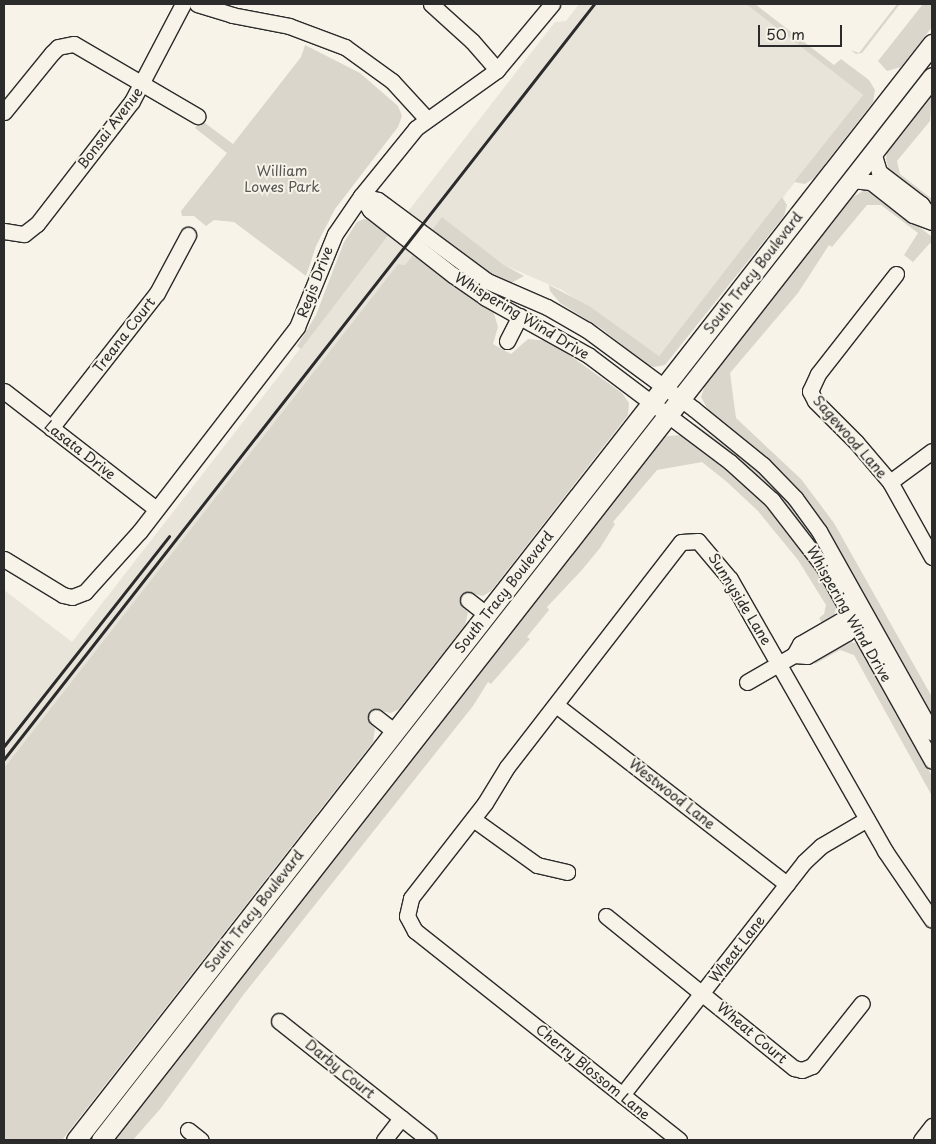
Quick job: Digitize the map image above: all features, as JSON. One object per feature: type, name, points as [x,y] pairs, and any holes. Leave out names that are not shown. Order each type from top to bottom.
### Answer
[{"type":"main road","name":"South Tracy Boulevard","points":[[76,1140],[932,44]]},
{"type":"main road","name":"South Tracy Boulevard","points":[[102,1140],[932,77]]},
{"type":"street","name":"Bonsai Avenue","points":[[10,233],[31,230],[37,224],[143,84],[183,4]]},
{"type":"street","points":[[198,4],[232,15],[289,26],[337,43],[392,80],[426,118]]},
{"type":"street","points":[[431,4],[472,41],[497,70]]},
{"type":"street","name":"Regis Drive","points":[[4,559],[45,586],[72,597],[85,592],[122,555],[297,327],[335,234],[360,196],[426,118],[497,70],[552,4]]},
{"type":"street","points":[[4,112],[52,52],[65,45],[79,46],[197,116]]},
{"type":"street","points":[[874,152],[879,172],[921,204],[932,221]]},
{"type":"street","points":[[851,180],[871,182],[913,215],[932,221]]},
{"type":"street","name":"Whispering Wind Drive","points":[[360,196],[378,200],[487,281],[547,307],[582,327],[681,399],[754,456],[795,498],[827,543],[861,618],[932,761]]},
{"type":"street","name":"Whispering Wind Drive","points":[[360,196],[370,210],[453,275],[577,348],[746,475],[785,514],[861,618],[932,732]]},
{"type":"street","name":"Treana Court","points":[[51,428],[157,293],[188,235]]},
{"type":"street","name":"Sagewood Lane","points":[[896,274],[818,374],[810,391],[815,401],[856,442],[890,482],[932,557]]},
{"type":"street","points":[[507,340],[520,316]]},
{"type":"street","name":"Lasata Drive","points":[[4,390],[156,510]]},
{"type":"street","points":[[890,482],[932,451]]},
{"type":"street","name":"Sunnyside Lane","points":[[473,819],[507,767],[681,542],[698,541],[707,548],[761,629],[867,820],[932,920]]},
{"type":"street","points":[[468,600],[486,614]]},
{"type":"street","points":[[747,682],[794,655],[800,644],[816,635],[840,622],[861,618]]},
{"type":"street","name":"Westwood Lane","points":[[556,705],[787,884]]},
{"type":"street","points":[[376,717],[395,732]]},
{"type":"street","points":[[473,819],[537,866],[567,872]]},
{"type":"street","name":"Cherry Blossom Lane","points":[[473,819],[412,898],[407,916],[415,931],[679,1140]]},
{"type":"street","name":"Wheat Lane","points":[[622,1095],[787,884],[821,846],[867,820]]},
{"type":"street","points":[[606,916],[702,993]]},
{"type":"street","name":"Wheat Court","points":[[702,993],[794,1068],[802,1070],[812,1066],[862,1002]]},
{"type":"street","name":"Darby Court","points":[[279,1021],[429,1140]]},
{"type":"street","points":[[384,1140],[401,1118]]},
{"type":"street","points":[[921,1140],[932,1126]]},
{"type":"street","points":[[188,1130],[201,1140]]},
{"type":"shaded area","points":[[579,4],[746,4],[863,95],[659,356],[562,290],[504,265],[443,218],[430,233],[406,214],[555,22],[566,21]]},
{"type":"shaded area","points":[[390,233],[415,252],[405,265],[398,264],[4,768],[4,590],[72,642]]},
{"type":"green space","points":[[746,4],[755,4],[834,65],[841,59],[869,80],[875,90],[873,102],[814,178],[805,184],[794,182],[863,95]]},
{"type":"green space","points":[[897,4],[900,4],[862,53],[856,54],[851,50],[859,53]]},
{"type":"green space","points":[[923,4],[932,4],[932,27],[901,67],[887,71],[878,61]]},
{"type":"green space","name":"William Lowes Park","points":[[305,45],[360,73],[398,106],[402,116],[398,127],[335,209],[316,246],[306,276],[234,222],[214,220],[206,226],[194,216],[182,216],[181,211],[227,153],[195,128],[201,120],[233,144],[301,57]]},
{"type":"green space","points":[[932,93],[930,121],[897,161],[900,174],[932,199],[932,206],[889,171],[886,159],[887,151]]},
{"type":"green space","points":[[865,190],[879,195],[932,237],[932,245],[930,243],[913,262],[904,255],[918,233],[881,205],[867,205],[832,247],[829,245],[798,293],[730,373],[736,418],[801,479],[834,523],[932,697],[932,717],[824,524],[774,465],[708,410],[701,397],[706,383],[851,198]]},
{"type":"green space","points":[[782,197],[787,205],[784,216],[665,365],[654,367],[646,364],[602,329],[560,303],[550,291],[549,285],[589,306],[659,356]]},
{"type":"green space","points":[[442,217],[504,265],[524,276],[513,282],[500,282],[430,233]]},
{"type":"green space","points":[[364,219],[372,220],[390,233],[301,349],[297,346],[316,315],[344,242],[357,222]]},
{"type":"green space","points":[[415,252],[493,310],[498,327],[493,344],[511,354],[528,339],[550,341],[622,393],[629,403],[628,415],[491,591],[483,596],[469,593],[461,603],[468,613],[465,625],[399,709],[391,713],[380,711],[370,720],[375,729],[373,742],[62,1140],[4,1140],[4,768],[398,264],[405,265]]},
{"type":"green space","points":[[695,424],[774,481],[824,545],[830,570],[693,427]]},
{"type":"green space","points":[[682,435],[725,467],[771,510],[816,568],[837,604],[834,617],[823,625],[819,618],[824,614],[826,605],[798,560],[758,511],[727,482],[702,462],[657,470],[613,522],[615,524],[600,548],[547,607],[549,610],[527,637],[530,639],[491,684],[488,682],[473,706],[244,994],[161,1108],[133,1140],[114,1140],[661,441],[667,436]]},
{"type":"green space","points":[[845,641],[856,643],[863,651],[932,776],[932,796],[854,655],[840,650],[815,664],[812,659]]},
{"type":"railway","points":[[4,759],[594,4]]},
{"type":"railway","points":[[4,746],[169,536]]}]
